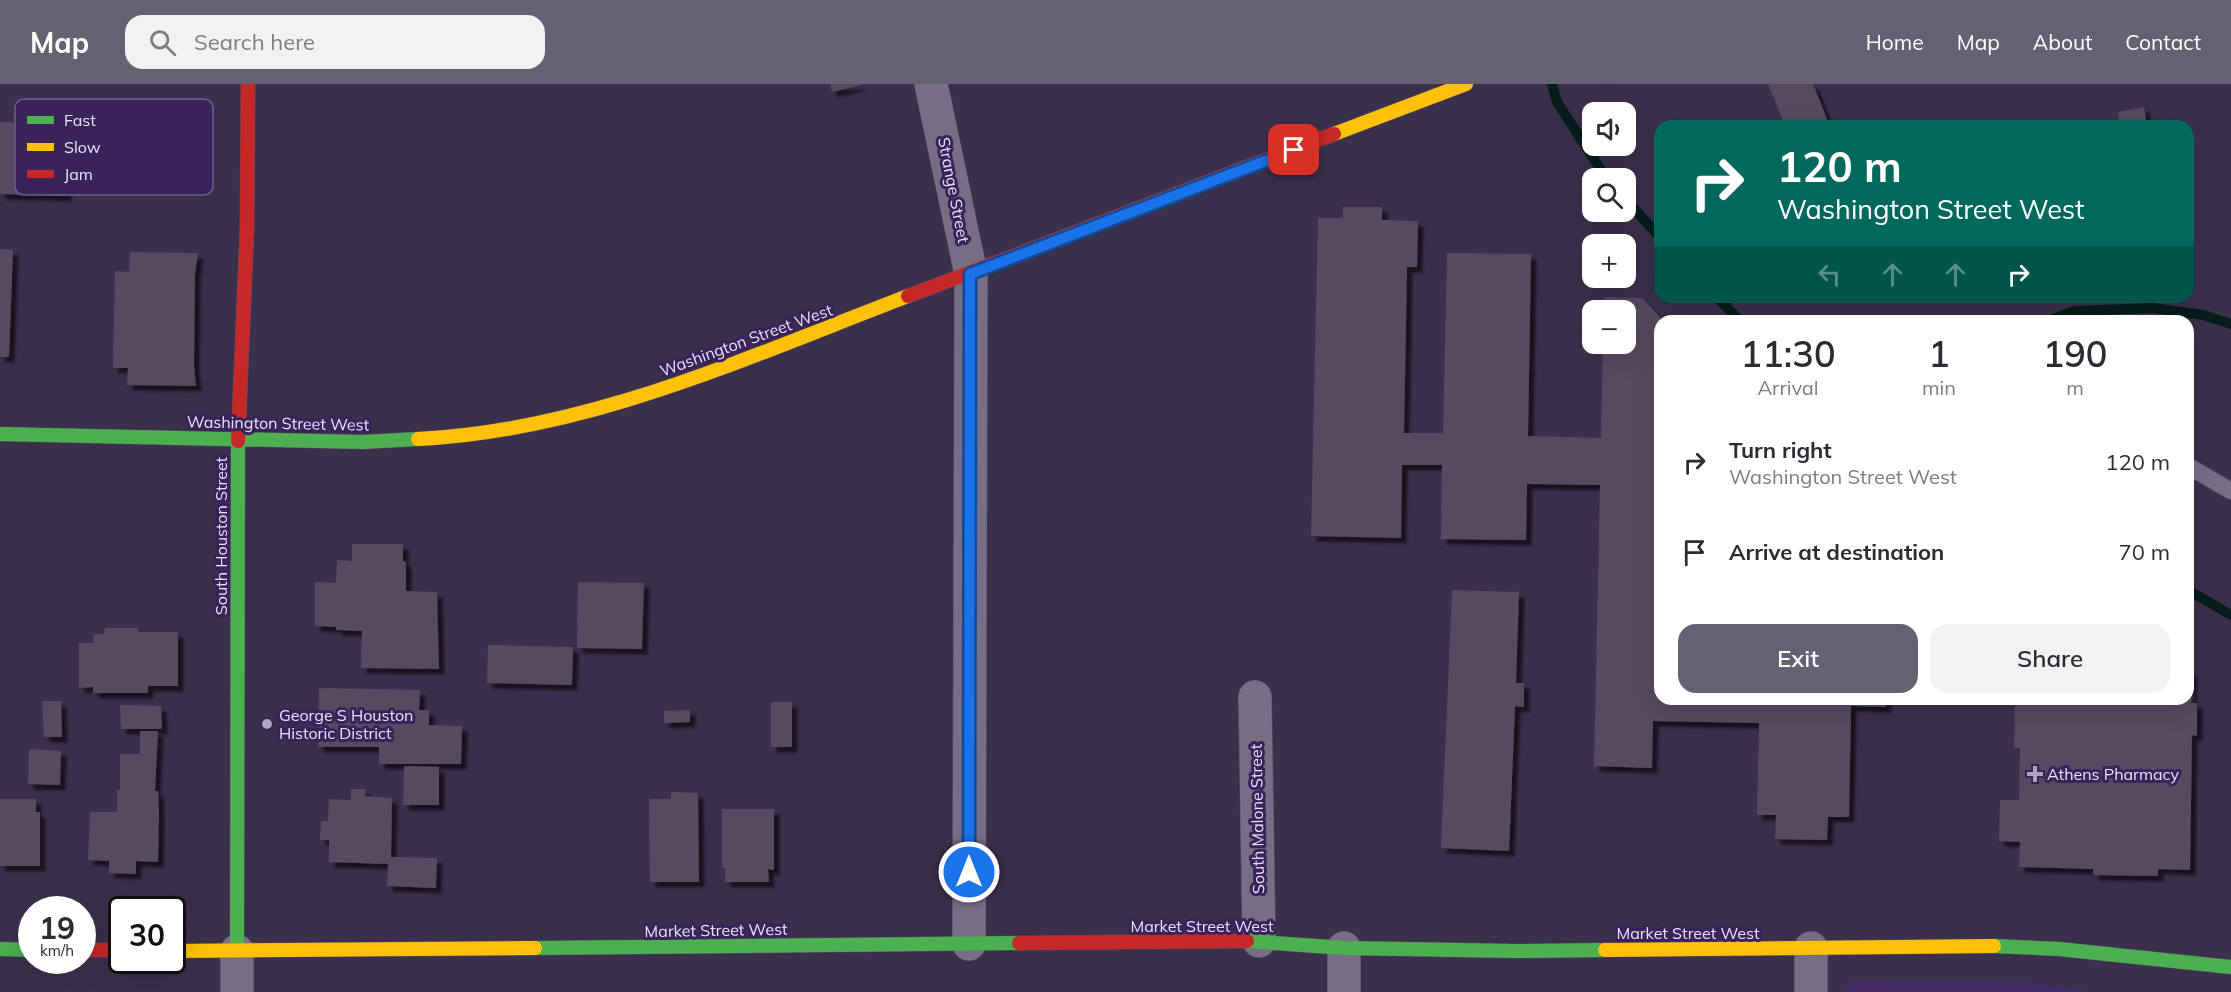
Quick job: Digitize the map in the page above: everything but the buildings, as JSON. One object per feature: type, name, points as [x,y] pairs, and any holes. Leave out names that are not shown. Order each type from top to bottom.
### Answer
[{"type":"street","name":"South Houston Street","points":[[237,951],[238,439],[247,228],[248,84]]},
{"type":"street","name":"Strange Street","points":[[931,84],[970,274],[969,944]]},
{"type":"street","name":"Washington Street West","points":[[0,434],[384,441],[447,438],[530,426],[611,405],[690,379],[1466,84]]},
{"type":"street","name":"South Malone Street","points":[[1255,698],[1259,941]]},
{"type":"street","name":"Market Street West","points":[[186,951],[1259,941],[1344,948],[1515,951],[2000,946],[2059,949],[2231,967]]},
{"type":"street","points":[[1344,948],[1344,992]]},
{"type":"street","points":[[1811,948],[1811,992]]},
{"type":"street","points":[[0,949],[18,950]]},
{"type":"street","points":[[237,951],[237,992]]},
{"type":"lane","points":[[2194,469],[2231,491]]},
{"type":"shaded area","points":[[1853,981],[2027,982],[2093,992],[1842,992]]},
{"type":"waterway","points":[[1552,84],[1557,102],[1600,168]]},
{"type":"waterway","points":[[1636,211],[1654,230]]},
{"type":"waterway","points":[[1723,303],[1734,315]]},
{"type":"waterway","points":[[2064,315],[2075,311],[2153,308],[2203,315],[2231,324]]},
{"type":"waterway","points":[[2194,593],[2231,615]]},
{"type":"traffic: fast","points":[[0,434],[363,442],[418,439]]},
{"type":"traffic: fast","points":[[237,951],[238,441]]},
{"type":"traffic: fast","points":[[1247,941],[1344,948],[1605,950]]},
{"type":"traffic: fast","points":[[535,948],[1019,943]]},
{"type":"traffic: fast","points":[[1994,946],[2059,949],[2231,967]]},
{"type":"traffic: fast","points":[[0,949],[18,950]]},
{"type":"traffic: slow","points":[[1334,134],[1466,84]]},
{"type":"traffic: slow","points":[[418,439],[482,433],[544,422],[607,406],[729,366],[908,296]]},
{"type":"traffic: slow","points":[[1605,950],[1994,946]]},
{"type":"traffic: slow","points":[[186,951],[535,948]]},
{"type":"traffic: jam","points":[[238,441],[247,228],[248,84]]},
{"type":"traffic: jam","points":[[908,296],[1334,134]]},
{"type":"traffic: jam","points":[[1019,943],[1247,941]]},
{"type":"traffic: jam","points":[[96,950],[108,950]]},
{"type":"place","name":"George S Houston Historic District","points":[[267,724]]},
{"type":"place","name":"Athens Pharmacy","points":[[2035,774]]},
{"type":"route","points":[[969,872],[970,274],[1294,150]]}]
